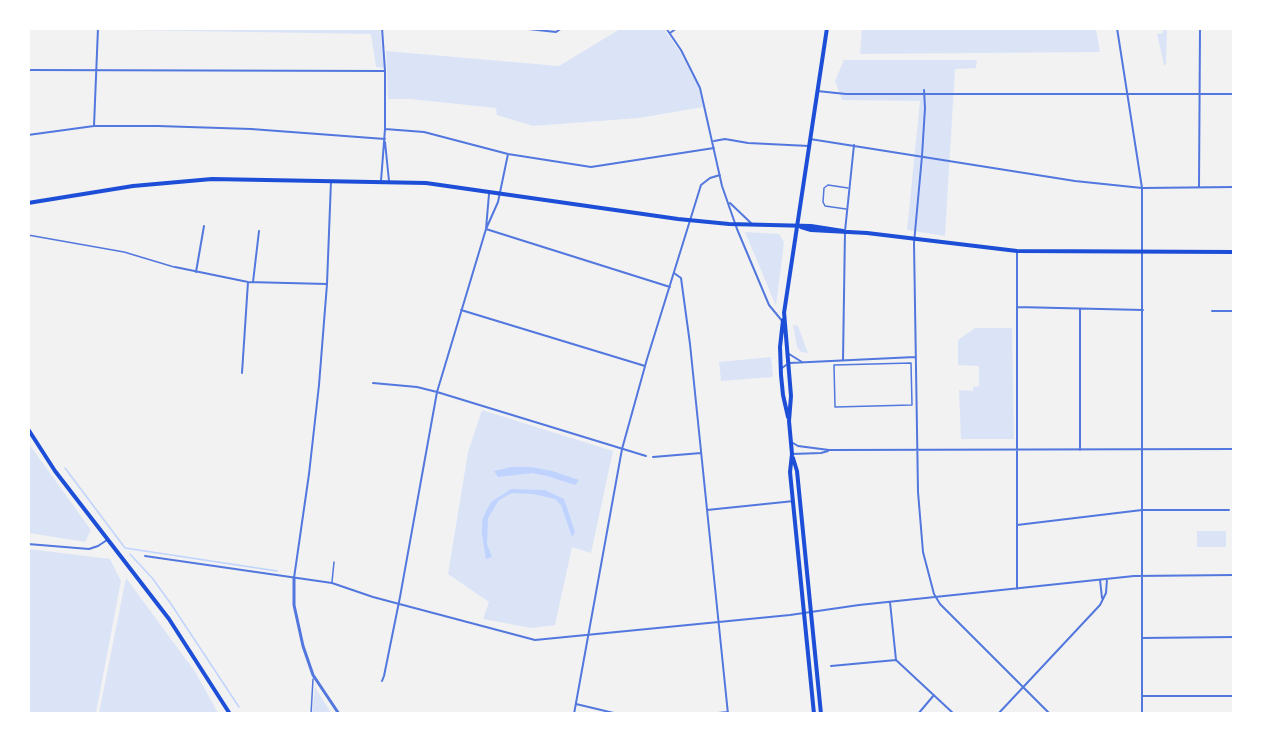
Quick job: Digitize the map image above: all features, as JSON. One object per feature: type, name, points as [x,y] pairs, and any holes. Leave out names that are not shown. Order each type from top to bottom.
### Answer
[{"type":"main road","points":[[814,714],[790,472],[791,441],[783,395],[780,352],[827,28]]},
{"type":"main road","points":[[28,203],[180,181],[235,178],[426,183],[690,221],[797,226],[811,231],[844,231],[1017,251],[1233,252]]},
{"type":"main road","points":[[784,312],[791,396],[789,421]]},
{"type":"main road","points":[[28,429],[50,464],[169,619],[230,714]]},
{"type":"main road","points":[[792,454],[797,471],[821,714]]},
{"type":"street","points":[[94,126],[98,28]]},
{"type":"street","points":[[381,182],[386,129],[382,28]]},
{"type":"street","points":[[519,28],[556,32],[562,28]]},
{"type":"street","points":[[666,28],[700,88],[720,175],[736,224],[769,305],[783,322]]},
{"type":"street","points":[[669,33],[677,28]]},
{"type":"street","points":[[1117,28],[1142,188],[1142,714]]},
{"type":"street","points":[[1199,187],[1200,28]]},
{"type":"street","points":[[28,70],[385,71]]},
{"type":"street","points":[[817,91],[846,94],[924,92],[1233,94]]},
{"type":"street","points":[[924,92],[922,156],[914,238],[920,537],[936,597],[1050,714]]},
{"type":"street","points":[[28,135],[94,126],[208,127],[385,139]]},
{"type":"street","points":[[386,129],[424,132],[508,154],[591,167],[714,148]]},
{"type":"street","points":[[385,139],[388,182]]},
{"type":"street","points":[[713,141],[725,139],[748,143],[809,146]]},
{"type":"street","points":[[810,139],[1076,181],[1142,188],[1233,187]]},
{"type":"street","points":[[843,360],[844,231],[854,145]]},
{"type":"street","points":[[382,681],[437,392],[486,229],[498,202],[508,154]]},
{"type":"street","points":[[574,714],[622,449],[701,185],[710,178],[720,175]]},
{"type":"street","points":[[331,180],[327,284],[312,449],[294,578],[294,605],[299,632],[313,675],[339,714]]},
{"type":"street","points":[[846,209],[825,206],[824,188],[828,185],[848,188]]},
{"type":"street","points":[[486,229],[489,191]]},
{"type":"street","points":[[728,201],[752,224]]},
{"type":"street","points":[[196,272],[204,226]]},
{"type":"street","points":[[486,229],[670,287]]},
{"type":"street","points":[[253,282],[259,231]]},
{"type":"street","points":[[28,235],[124,252],[175,267],[248,282],[327,284]]},
{"type":"street","points":[[1017,251],[1017,589]]},
{"type":"street","points":[[674,273],[681,278],[728,713],[708,714]]},
{"type":"street","points":[[242,373],[248,282]]},
{"type":"street","points":[[1017,307],[1143,310]]},
{"type":"street","points":[[1080,309],[1080,450]]},
{"type":"street","points":[[461,310],[645,366]]},
{"type":"street","points":[[1212,311],[1233,311]]},
{"type":"street","points":[[780,352],[789,363]]},
{"type":"street","points":[[788,352],[802,362]]},
{"type":"street","points":[[781,372],[789,363],[915,357]]},
{"type":"street","points":[[911,363],[912,405],[835,407],[834,365],[911,363]]},
{"type":"street","points":[[373,383],[417,387],[437,392],[646,456]]},
{"type":"street","points":[[791,441],[798,446],[829,450],[1233,449]]},
{"type":"street","points":[[792,454],[821,453],[829,450]]},
{"type":"street","points":[[653,457],[701,453]]},
{"type":"street","points":[[707,510],[794,501]]},
{"type":"street","points":[[1017,525],[1142,510],[1229,510]]},
{"type":"street","points":[[28,544],[89,549],[107,540]]},
{"type":"street","points":[[145,556],[332,584],[535,640],[1107,579],[1142,576],[1233,575]]},
{"type":"street","points":[[332,584],[334,562]]},
{"type":"street","points":[[998,714],[1102,602],[1106,593],[1107,579]]},
{"type":"street","points":[[1100,580],[1102,602]]},
{"type":"street","points":[[890,602],[896,660],[954,714]]},
{"type":"street","points":[[1142,638],[1233,637]]},
{"type":"street","points":[[831,666],[896,660]]},
{"type":"street","points":[[311,714],[313,675]]},
{"type":"street","points":[[918,714],[934,695]]},
{"type":"street","points":[[1142,696],[1233,696]]},
{"type":"street","points":[[576,704],[618,714]]},
{"type":"shaded area","points":[[862,28],[1096,29],[1100,52],[860,54]]},
{"type":"shaded area","points":[[128,29],[380,29],[384,68],[376,67],[371,34]]},
{"type":"shaded area","points":[[620,29],[664,29],[679,50],[699,88],[703,107],[639,118],[533,126],[497,115],[496,108],[410,99],[388,99],[386,51],[559,66]]},
{"type":"shaded area","points":[[1163,29],[1167,29],[1166,65],[1164,65],[1157,34],[1163,33]]},
{"type":"shaded area","points":[[844,60],[977,60],[976,68],[955,69],[945,236],[907,230],[920,101],[842,100],[835,81]]},
{"type":"shaded area","points":[[745,232],[779,234],[784,242],[776,306]]},
{"type":"shaded area","points":[[793,325],[798,326],[808,353],[801,352],[797,347]]},
{"type":"shaded area","points":[[975,328],[1012,328],[1014,439],[961,439],[959,390],[973,391],[973,387],[979,386],[979,366],[958,365],[958,340]]},
{"type":"shaded area","points":[[771,357],[773,377],[721,381],[719,362]]},
{"type":"shaded area","points":[[482,410],[613,451],[591,553],[572,547],[555,625],[532,628],[483,619],[489,602],[448,574],[468,452]]},
{"type":"shaded area","points":[[29,444],[91,530],[85,542],[29,533]]},
{"type":"shaded area","points":[[1197,531],[1226,531],[1226,547],[1197,547]]},
{"type":"shaded area","points":[[29,549],[110,559],[121,581],[96,713],[29,713]]},
{"type":"shaded area","points":[[126,578],[196,673],[218,713],[99,713]]},
{"type":"shaded area","points":[[315,687],[331,713],[312,713]]},
{"type":"water","points":[[511,467],[531,467],[552,471],[579,480],[575,485],[532,473],[498,477],[494,471]]},
{"type":"water","points":[[511,489],[545,490],[564,499],[575,532],[572,537],[561,505],[555,499],[533,494],[512,493],[499,500],[488,518],[487,544],[492,557],[486,559],[482,521],[491,502]]},
{"type":"waterway","points":[[65,468],[125,548],[277,571]]},
{"type":"waterway","points":[[130,554],[153,579],[171,604],[239,707]]}]
